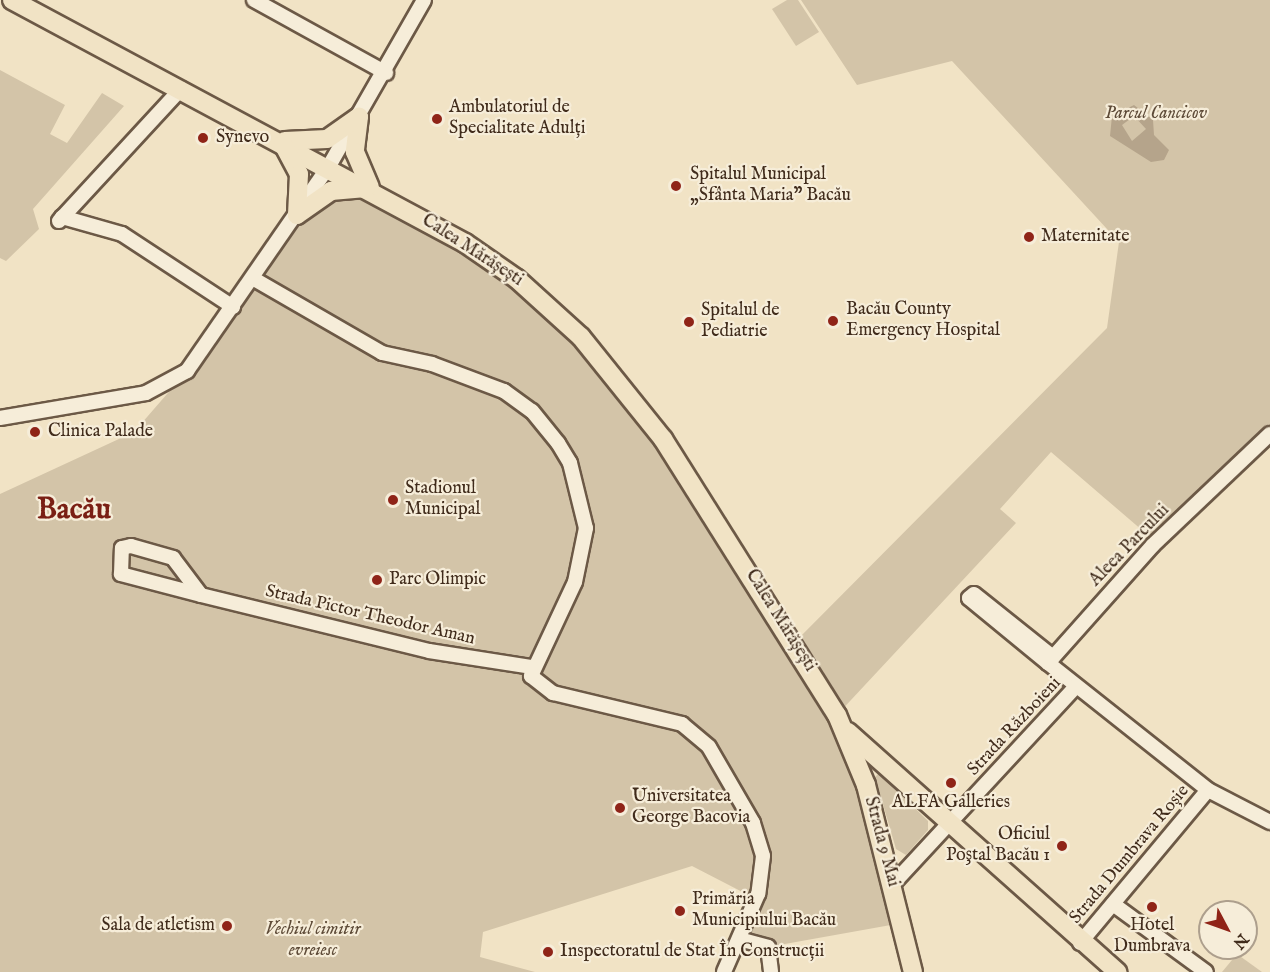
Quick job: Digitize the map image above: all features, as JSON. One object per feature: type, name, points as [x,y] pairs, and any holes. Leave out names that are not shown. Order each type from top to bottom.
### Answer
[{"type":"main road","name":"Calea Mărășești","points":[[12,0],[371,188],[517,279],[611,370],[689,478],[840,721],[1080,943],[1117,972]]},
{"type":"main road","points":[[297,215],[299,174],[280,141],[327,139],[358,117]]},
{"type":"main road","points":[[297,215],[331,191],[371,188],[355,152],[358,117]]},
{"type":"main road","name":"Strada 9 Mai","points":[[840,721],[866,785],[913,972]]},
{"type":"street","points":[[254,0],[386,73]]},
{"type":"street","points":[[0,418],[160,389],[187,371],[254,279],[329,165],[386,73],[423,2]]},
{"type":"street","points":[[181,89],[61,219],[122,234],[233,307]]},
{"type":"street","points":[[254,279],[382,353],[432,364],[504,391],[532,411],[558,444],[570,463],[586,528],[575,582],[531,667],[531,676],[553,693],[682,724],[709,747],[753,824],[763,856],[758,894],[724,972]]},
{"type":"street","name":"Aleea Parcului","points":[[1050,660],[1153,546],[1270,434]]},
{"type":"street","name":"Strada Pictor Theodor Aman","points":[[201,595],[173,558],[148,549],[122,548],[121,574],[201,595],[429,651],[531,667]]},
{"type":"street","points":[[1050,660],[969,600],[972,594],[1050,660],[1076,686]]},
{"type":"street","name":"Strada Războieni","points":[[892,885],[1076,686],[1208,790],[1270,822]]},
{"type":"street","name":"Strada Dumbrava Roșie","points":[[1080,943],[1208,790]]},
{"type":"street","points":[[1113,904],[1206,972]]},
{"type":"street","points":[[739,939],[768,947],[771,972]]},
{"type":"green space","points":[[787,0],[798,0],[819,32],[796,46],[772,9]]},
{"type":"green space","name":"Parc Olimpic","points":[[801,0],[1270,0],[1270,434],[1157,543],[1051,452],[1000,509],[1016,523],[837,715],[902,923],[768,947],[739,939],[756,899],[692,866],[483,932],[480,957],[535,972],[0,972],[0,494],[134,432],[187,371],[329,166],[465,243],[611,370],[794,643],[1107,328],[1119,242],[952,61],[857,85]]},
{"type":"green space","points":[[0,70],[65,105],[50,134],[67,143],[102,93],[124,106],[33,209],[39,229],[6,261],[0,258]]},
{"type":"green space","points":[[879,773],[928,821],[928,830],[906,855],[896,849],[875,777]]},
{"type":"green space","points":[[1232,960],[1245,960],[1262,972],[1222,972]]},
{"type":"shaded area","points":[[1134,105],[1153,120],[1154,135],[1169,150],[1164,160],[1151,162],[1110,136],[1112,116]],"holes":[[[1134,116],[1146,129],[1132,141],[1122,125]]]},
{"type":"place","name":"Ambulatoriul de Specialitate Adulți","points":[[437,119]]},
{"type":"place","name":"Synevo","points":[[203,138]]},
{"type":"place","name":"Spitalul Municipal „Sfânta Maria” Bacău","points":[[676,186]]},
{"type":"place","name":"Maternitate","points":[[1029,237]]},
{"type":"place","name":"Bacău County Emergency Hospital","points":[[833,321]]},
{"type":"place","name":"Spitalul de Pediatrie","points":[[689,322]]},
{"type":"place","name":"Clinica Palade","points":[[35,432]]},
{"type":"place","name":"Stadionul Municipal","points":[[393,500]]},
{"type":"place","name":"Parc Olimpic","points":[[377,580]]},
{"type":"place","name":"ALFA Galleries","points":[[951,783]]},
{"type":"place","name":"Universitatea George Bacovia","points":[[620,808]]},
{"type":"place","name":"Oficiul Poştal Bacău 1","points":[[1062,846]]},
{"type":"place","name":"Hotel Dumbrava","points":[[1152,907]]},
{"type":"place","name":"Primăria Municipiului Bacău","points":[[680,911]]},
{"type":"place","name":"Sala de atletism","points":[[227,926]]},
{"type":"place","name":"Inspectoratul de Stat În Construcții","points":[[548,952]]},
{"type":"district","name":"Bacău","points":[[74,510]]},
{"type":"park label","name":"Parcul Cancicov","points":[[1156,114]]},
{"type":"park label","name":"Vechiul cimitir evreiesc","points":[[313,941]]}]
